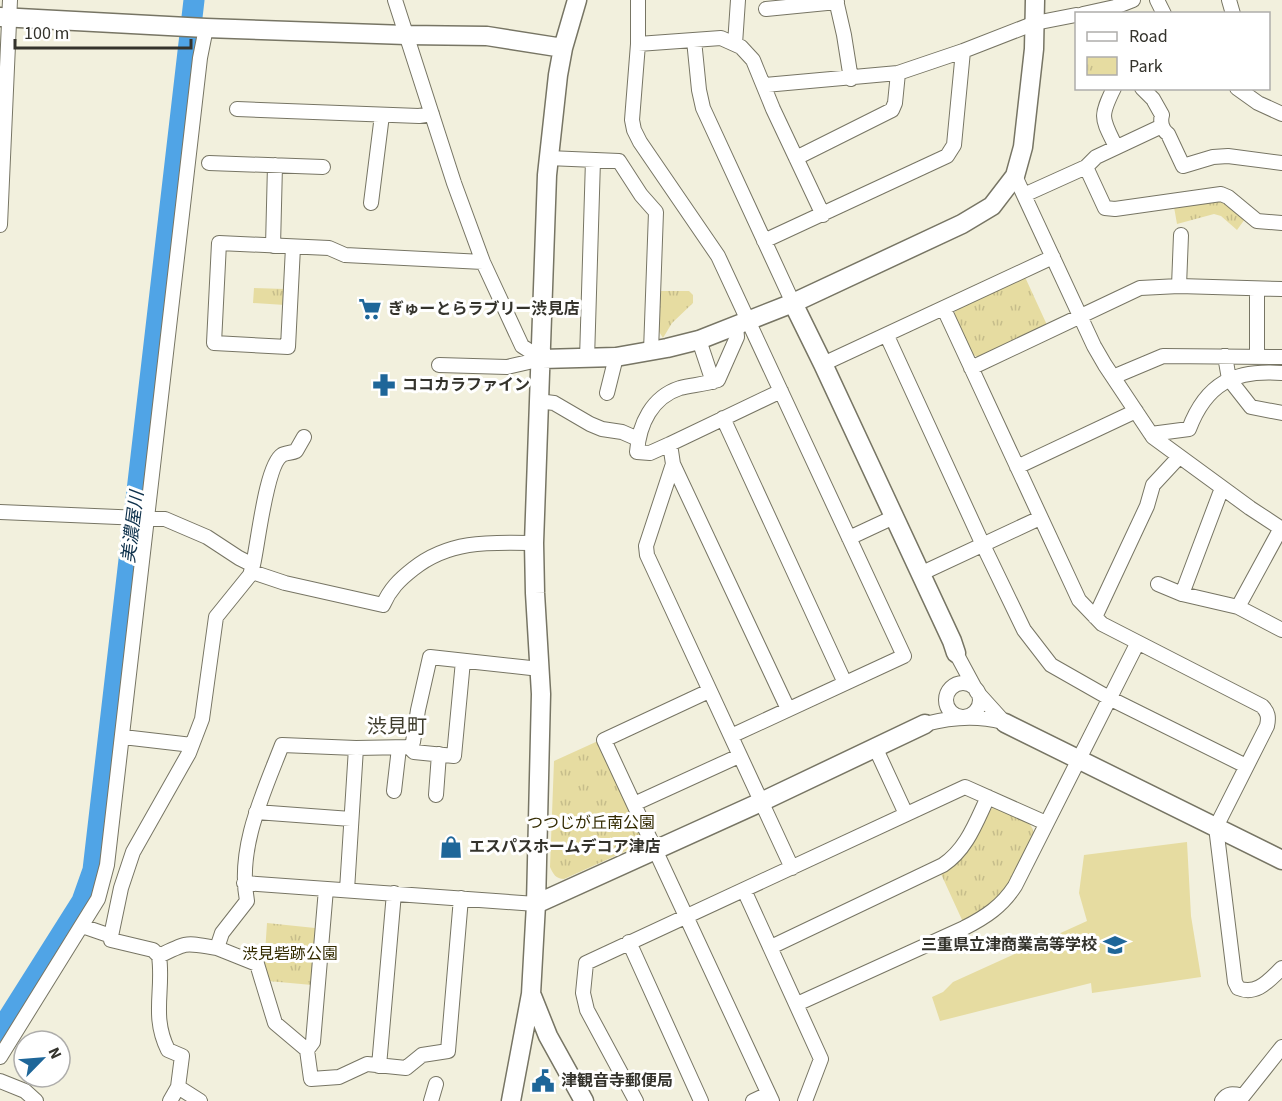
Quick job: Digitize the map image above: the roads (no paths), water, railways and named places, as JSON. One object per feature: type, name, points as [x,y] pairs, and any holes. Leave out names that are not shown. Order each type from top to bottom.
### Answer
[{"type":"street","points":[[395,0],[454,183],[483,262],[522,346],[542,359]]},
{"type":"street","points":[[511,1101],[531,994],[536,904],[540,669],[534,543],[548,158],[563,48],[577,0]]},
{"type":"street","points":[[638,0],[638,44],[632,120],[634,130],[711,243],[742,323],[781,391],[904,656],[730,736]]},
{"type":"street","points":[[735,44],[738,0]]},
{"type":"street","points":[[439,365],[507,367],[542,359],[616,357],[699,340],[793,303],[962,224],[992,206],[1015,176],[1023,147],[1035,0]]},
{"type":"street","points":[[1092,12],[1133,0]]},
{"type":"street","points":[[766,9],[836,1],[851,79]]},
{"type":"street","points":[[0,225],[6,12],[206,28],[487,36],[563,48]]},
{"type":"street","points":[[765,85],[898,74],[1035,22],[1075,15]]},
{"type":"street","points":[[0,1057],[98,898],[107,865],[200,58],[206,28]]},
{"type":"street","points":[[638,44],[721,38],[741,47],[753,60],[773,109],[823,214]]},
{"type":"street","points":[[694,40],[699,90],[704,108],[956,653],[977,692],[979,707],[974,713],[964,718],[954,715],[949,710],[948,691],[956,685],[965,683],[972,686],[977,692],[1005,723]]},
{"type":"street","points":[[764,241],[947,156],[954,145],[963,51]]},
{"type":"street","points":[[796,158],[892,110],[895,103],[898,74]]},
{"type":"street","points":[[1113,90],[1104,107],[1103,121],[1116,147]]},
{"type":"street","points":[[1144,90],[1153,99],[1162,116],[1160,121],[1162,126],[1183,166],[1213,157],[1228,156],[1282,164]]},
{"type":"street","points":[[1240,90],[1258,103],[1282,114]]},
{"type":"street","points":[[1255,90],[1258,103]]},
{"type":"street","points":[[237,110],[419,116],[432,114]]},
{"type":"street","points":[[371,203],[382,115]]},
{"type":"street","points":[[1024,195],[1086,167],[1096,158],[1116,147],[1162,126]]},
{"type":"street","points":[[548,158],[619,161],[641,195],[656,212],[651,351]]},
{"type":"street","points":[[587,359],[593,160]]},
{"type":"street","points":[[209,163],[323,167]]},
{"type":"street","points":[[273,246],[275,165]]},
{"type":"street","points":[[1086,167],[1105,208],[1221,194],[1257,220],[1282,223]]},
{"type":"street","points":[[1015,176],[1105,366],[1151,434],[1179,457],[1281,529],[1238,607]]},
{"type":"street","points":[[1179,286],[1181,236]]},
{"type":"street","points":[[293,247],[288,347],[214,343],[219,243],[329,248],[345,255],[483,262]]},
{"type":"street","points":[[824,364],[1053,257]]},
{"type":"street","points":[[971,368],[1140,288],[1179,286],[1282,289]]},
{"type":"street","points":[[1257,289],[1257,356]]},
{"type":"street","points":[[944,309],[1079,600],[1102,624],[1267,710],[1267,726],[1216,827],[1238,988],[1248,992],[1255,990],[1282,968]]},
{"type":"street","points":[[742,323],[718,380],[679,389],[660,399],[647,414],[638,439],[637,452],[650,453],[781,391]]},
{"type":"street","points":[[887,336],[1024,630],[1051,665],[1109,698],[1246,766]]},
{"type":"street","points":[[699,340],[713,382]]},
{"type":"street","points":[[1113,377],[1163,356],[1282,357]]},
{"type":"street","points":[[1225,356],[1229,379],[1251,407],[1282,413]]},
{"type":"street","points":[[607,393],[616,357]]},
{"type":"street","points":[[1151,434],[1190,429],[1201,402],[1229,379],[1266,372],[1282,373]]},
{"type":"street","points":[[538,401],[554,403],[596,427],[622,432],[638,439]]},
{"type":"street","points":[[1017,467],[1136,411]]},
{"type":"street","points":[[723,418],[845,683]]},
{"type":"street","points":[[170,1101],[178,1087],[182,1056],[168,1050],[159,1026],[159,956],[153,950],[111,940],[111,936],[121,888],[133,852],[189,753],[203,714],[216,617],[252,568],[268,480],[275,463],[282,454],[296,451],[304,437]]},
{"type":"street","points":[[670,444],[673,464],[788,709]]},
{"type":"street","points":[[1095,617],[1147,506],[1154,485],[1179,457]]},
{"type":"street","points":[[673,464],[645,550],[792,868]]},
{"type":"street","points":[[1182,594],[1222,488]]},
{"type":"street","points":[[0,512],[165,519],[207,537],[252,568],[285,583],[383,605],[396,583],[437,553],[488,542],[534,543]]},
{"type":"street","points":[[849,538],[894,517]]},
{"type":"street","points":[[920,574],[1040,518]]},
{"type":"street","points":[[1158,584],[1182,594],[1238,607],[1282,630]]},
{"type":"street","points":[[797,1004],[964,928],[989,915],[999,906],[1015,886],[1137,644]]},
{"type":"street","points":[[925,724],[939,708],[948,691],[956,653]]},
{"type":"street","points":[[394,791],[404,747],[413,742],[430,657],[540,669]]},
{"type":"street","points":[[217,948],[222,933],[247,901],[244,883],[255,812],[282,745],[404,747],[414,752],[454,756],[463,661]]},
{"type":"street","points":[[709,691],[604,740],[770,1098],[753,1101]]},
{"type":"street","points":[[244,883],[536,904],[761,802],[925,724],[964,718],[991,719],[1005,723],[1282,860]]},
{"type":"street","points":[[123,737],[192,745]]},
{"type":"street","points":[[875,747],[906,814]]},
{"type":"street","points":[[347,890],[356,748]]},
{"type":"street","points":[[436,795],[439,754]]},
{"type":"street","points":[[634,804],[739,756]]},
{"type":"street","points":[[636,1101],[587,1010],[583,993],[586,963],[965,787],[1046,823]]},
{"type":"street","points":[[771,947],[943,866],[965,845],[988,798]]},
{"type":"street","points":[[255,812],[351,819]]},
{"type":"street","points":[[326,889],[313,1042],[308,1050],[311,1079],[339,1077],[367,1064],[406,1068],[422,1055],[448,1051],[461,898]]},
{"type":"street","points":[[744,890],[821,1059],[805,1101]]},
{"type":"street","points":[[379,1066],[394,893]]},
{"type":"street","points":[[82,926],[111,936]]},
{"type":"street","points":[[629,942],[701,1101]]},
{"type":"street","points":[[159,956],[182,944],[192,943],[217,948],[257,964],[275,1023],[308,1050]]},
{"type":"street","points":[[531,994],[548,1036],[584,1101]]},
{"type":"street","points":[[1222,1101],[1232,1093],[1241,1099],[1282,1047]]},
{"type":"street","points":[[0,1081],[25,1091],[36,1101]]},
{"type":"street","points":[[431,1101],[436,1084]]},
{"type":"street","points":[[178,1087],[200,1101]]},
{"type":"waterway","name":"美濃屋川","points":[[0,1031],[82,901],[93,870],[194,0]]},
{"type":"place","name":"ぎゅーとらラブリー渋見店","points":[[370,309]]},
{"type":"place","name":"ココカラファイン","points":[[384,385]]},
{"type":"place","name":"エスパスホームデコア津店","points":[[451,847]]},
{"type":"place","name":"三重県立津商業高等学校","points":[[1115,945]]},
{"type":"place","name":"津観音寺郵便局","points":[[543,1081]]},
{"type":"district","name":"渋見町","points":[[397,727]]},
{"type":"park label","name":"つつじが丘南公園","points":[[591,823]]},
{"type":"park label","name":"渋見砦跡公園","points":[[290,954]]}]
